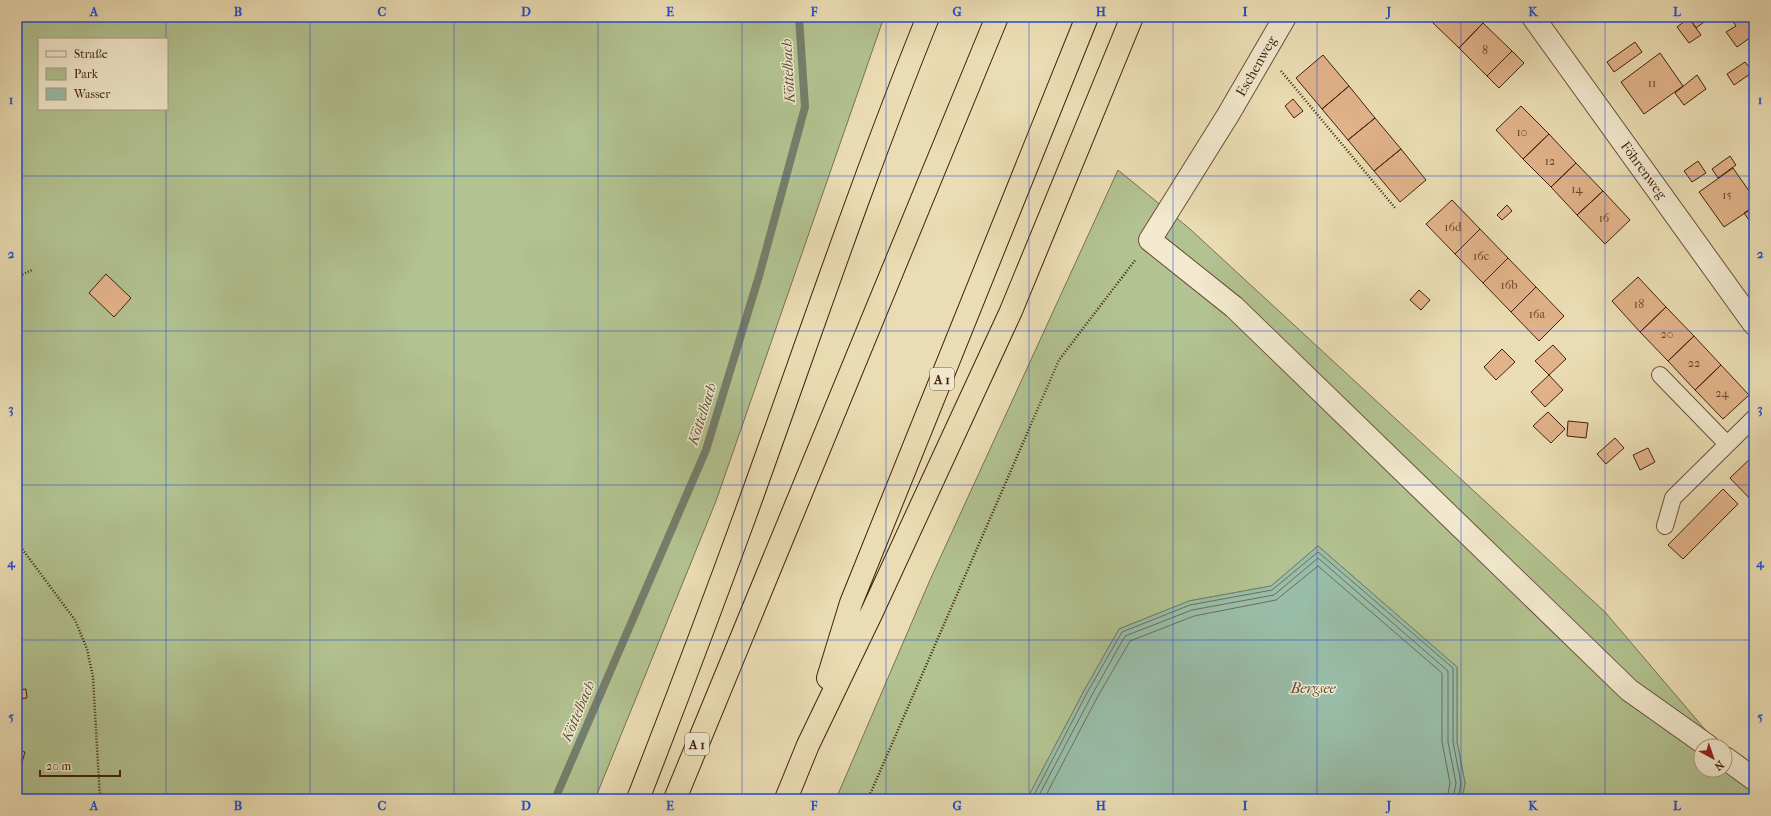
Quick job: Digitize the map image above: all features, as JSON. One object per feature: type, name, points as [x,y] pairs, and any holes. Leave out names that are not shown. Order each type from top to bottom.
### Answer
[{"type":"highway","points":[[638,799],[743,521],[848,223],[889,113],[928,17]]},
{"type":"highway","name":"A 1","points":[[674,799],[997,17]]},
{"type":"highway","name":"A 1","points":[[786,799],[808,744],[851,603],[1087,17]]},
{"type":"highway","points":[[808,744],[872,612],[1010,311],[1132,17]]},
{"type":"street","name":"Eschenweg","points":[[1150,240],[1228,115],[1285,17]]},
{"type":"street","name":"Föhrenweg","points":[[1533,17],[1754,324]]},
{"type":"street","points":[[1150,240],[1234,307],[1629,690],[1697,738]]},
{"type":"street","points":[[1733,764],[1754,779]]},
{"type":"lane","points":[[1660,374],[1727,444]]},
{"type":"lane","points":[[1665,526],[1673,498],[1754,418]]},
{"type":"path","points":[[1263,55],[1276,64],[1396,209]]},
{"type":"path","points":[[868,799],[1059,360],[1150,240]]},
{"type":"path","points":[[17,278],[32,270]]},
{"type":"path","points":[[17,542],[75,620],[87,648],[93,677],[100,799]]},
{"type":"green space","points":[[17,17],[884,17],[716,501],[595,799],[17,799]]},
{"type":"green space","points":[[1118,170],[1190,229],[1605,612],[1712,738],[1693,738],[1693,778],[1733,778],[1733,775],[1754,787],[1754,799],[1462,799],[1465,783],[1457,742],[1457,667],[1318,546],[1271,586],[1189,601],[1119,629],[1085,689],[1027,799],[836,799],[930,580]]},
{"type":"water","name":"Bergsee","points":[[1318,546],[1457,667],[1457,742],[1465,783],[1462,799],[1027,799],[1085,689],[1119,629],[1189,601],[1271,586]]},
{"type":"building","points":[[1434,17],[1477,17],[1483,23],[1459,48],[1431,21]]},
{"type":"building","points":[[1711,17],[1696,28],[1689,18]]},
{"type":"building","points":[[1730,17],[1754,17],[1754,35],[1737,47],[1726,32],[1736,26]]},
{"type":"building","points":[[1689,18],[1701,35],[1689,43],[1677,27]]},
{"type":"building","points":[[1483,23],[1512,51],[1487,76],[1459,48]]},
{"type":"building","points":[[1635,42],[1642,52],[1614,72],[1607,62]]},
{"type":"building","points":[[1512,51],[1524,63],[1499,88],[1487,76]]},
{"type":"building","points":[[1660,53],[1683,86],[1644,114],[1621,82]]},
{"type":"building","points":[[1323,55],[1349,86],[1322,109],[1296,78]]},
{"type":"building","points":[[1745,62],[1753,72],[1734,85],[1727,74]]},
{"type":"building","points":[[1697,75],[1706,89],[1684,105],[1675,93]]},
{"type":"building","points":[[1349,86],[1375,118],[1348,140],[1322,109]]},
{"type":"building","points":[[1293,99],[1303,111],[1294,118],[1285,106]]},
{"type":"building","points":[[1521,106],[1549,134],[1523,159],[1496,130]]},
{"type":"building","points":[[1375,118],[1401,149],[1374,171],[1348,140]]},
{"type":"building","points":[[1549,134],[1576,163],[1551,187],[1523,159]]},
{"type":"building","points":[[1401,149],[1426,180],[1400,202],[1374,171]]},
{"type":"building","points":[[1730,156],[1736,165],[1718,178],[1712,169]]},
{"type":"building","points":[[1698,161],[1706,173],[1692,182],[1684,171]]},
{"type":"building","points":[[1576,163],[1603,191],[1577,215],[1551,187]]},
{"type":"building","points":[[1733,168],[1754,198],[1754,207],[1724,227],[1699,192]]},
{"type":"building","points":[[1603,191],[1630,220],[1605,244],[1577,215]]},
{"type":"building","points":[[1452,200],[1480,229],[1455,254],[1426,224]]},
{"type":"building","points":[[1507,205],[1512,211],[1502,220],[1497,215]]},
{"type":"building","points":[[1754,207],[1754,221],[1751,223],[1744,213]]},
{"type":"building","points":[[1480,229],[1508,258],[1483,283],[1455,254]]},
{"type":"building","points":[[1508,258],[1536,287],[1511,312],[1483,283]]},
{"type":"building","points":[[106,274],[131,298],[114,317],[89,293]]},
{"type":"building","points":[[1638,277],[1666,307],[1640,332],[1612,301]]},
{"type":"building","points":[[1536,287],[1564,316],[1539,341],[1511,312]]},
{"type":"building","points":[[1419,290],[1430,300],[1421,310],[1410,300]]},
{"type":"building","points":[[1666,307],[1694,336],[1668,361],[1640,332]]},
{"type":"building","points":[[1694,336],[1721,365],[1695,390],[1668,361]]},
{"type":"building","points":[[1553,345],[1566,359],[1549,375],[1535,361]]},
{"type":"building","points":[[1502,349],[1515,362],[1496,380],[1484,367]]},
{"type":"building","points":[[1721,365],[1749,395],[1723,419],[1695,390]]},
{"type":"building","points":[[1549,375],[1563,390],[1545,407],[1531,392]]},
{"type":"building","points":[[1548,412],[1565,429],[1551,443],[1533,426]]},
{"type":"building","points":[[1568,421],[1588,423],[1586,438],[1567,436]]},
{"type":"building","points":[[1615,438],[1624,448],[1606,464],[1597,454]]},
{"type":"building","points":[[1648,448],[1655,462],[1640,470],[1633,455]]},
{"type":"building","points":[[1754,455],[1754,503],[1730,478]]},
{"type":"building","points":[[1723,489],[1738,504],[1683,559],[1668,545]]},
{"type":"building","points":[[17,663],[19,686],[17,686]]},
{"type":"building","points":[[26,689],[27,698],[18,699],[17,690]]},
{"type":"building","points":[[17,750],[25,752],[20,769],[17,768]]},
{"type":"waterway","name":"Köttelbach","points":[[555,799],[706,450],[759,276],[805,107],[799,17]]}]
